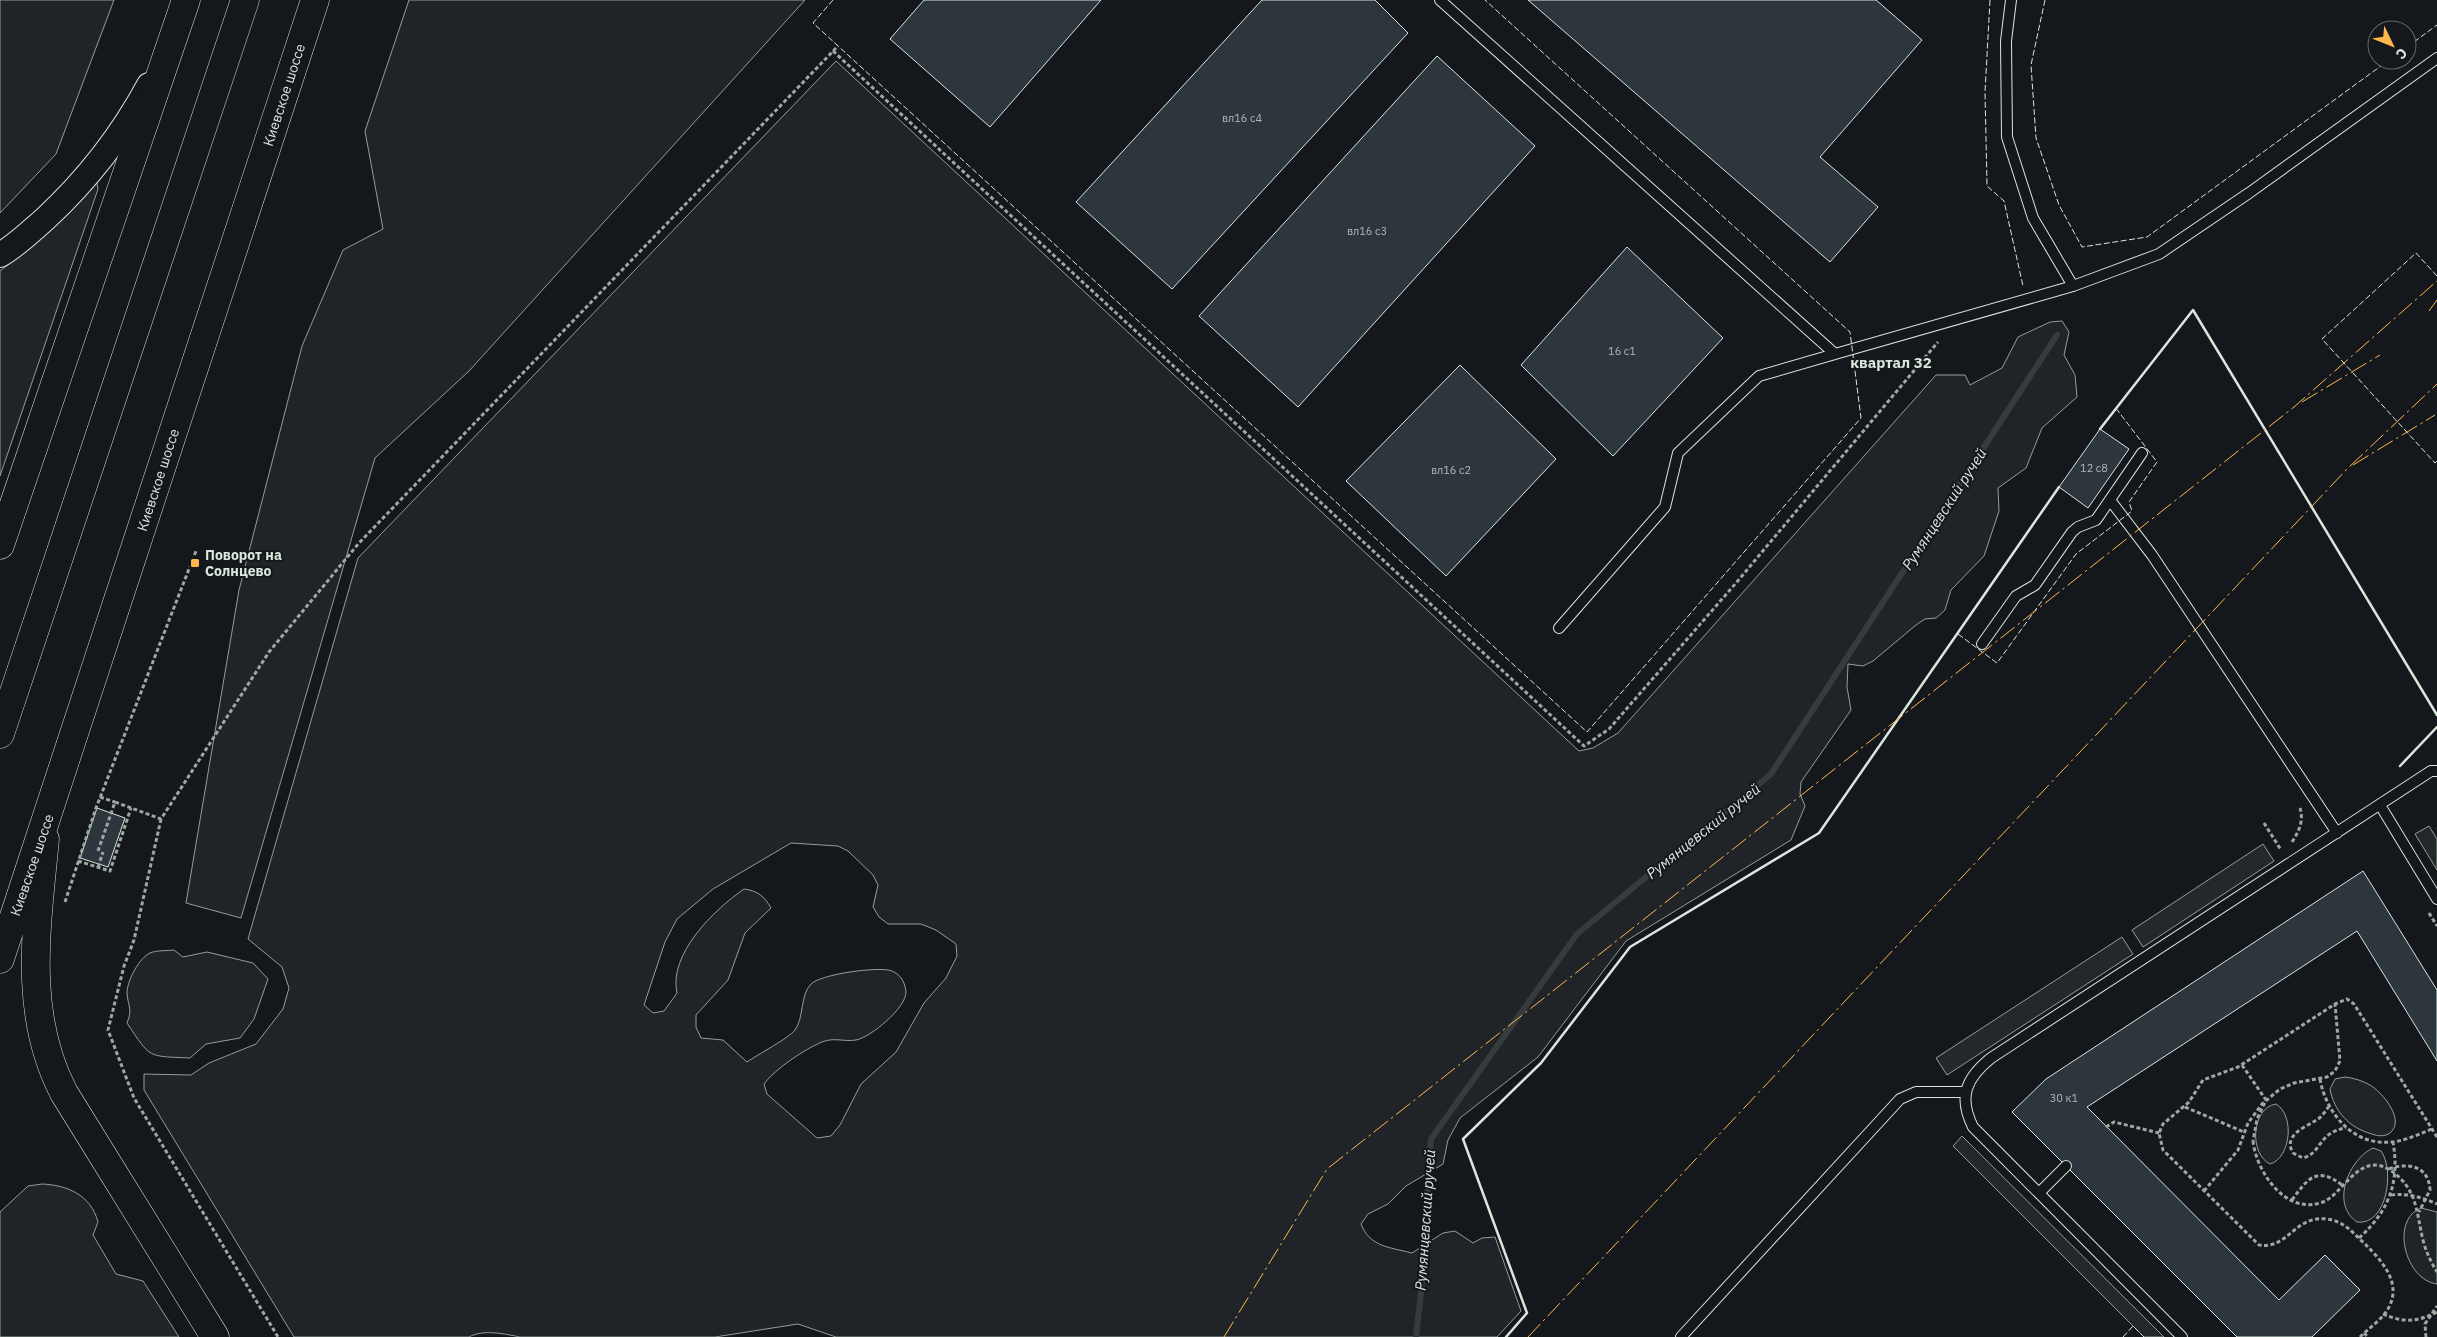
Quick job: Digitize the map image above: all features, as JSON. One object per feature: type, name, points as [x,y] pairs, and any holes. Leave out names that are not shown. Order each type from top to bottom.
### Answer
[{"type":"main road","points":[[0,545],[186,0]]},
{"type":"main road","points":[[0,734],[245,0]]},
{"type":"main road","name":"Киевское шоссе","points":[[0,959],[315,0]]},
{"type":"main road","points":[[51,807],[45,842],[34,969],[37,1006],[52,1068],[64,1093],[215,1337]]},
{"type":"street","points":[[0,256],[15,246],[69,196],[106,154],[139,104],[173,39]]},
{"type":"lane","points":[[1440,0],[1835,354]]},
{"type":"lane","points":[[2011,0],[2006,41],[2007,137],[2032,218],[2074,286]]},
{"type":"lane","points":[[1559,628],[1664,507],[1678,453],[1759,376],[2074,286],[2159,254],[2437,58]]},
{"type":"lane","points":[[1982,644],[2016,596],[2035,585],[2072,532],[2078,527],[2096,520],[2142,453]]},
{"type":"lane","points":[[2110,500],[2152,555],[2337,833]]},
{"type":"lane","points":[[2182,1337],[1973,1127],[1966,1106],[1966,1092],[1976,1070],[1991,1058],[2431,771],[2437,771]]},
{"type":"lane","points":[[2380,804],[2437,898]]},
{"type":"lane","points":[[1681,1337],[1900,1099],[1916,1092],[1966,1092]]},
{"type":"lane","points":[[2039,1193],[2066,1166]]},
{"type":"path","points":[[278,1337],[134,1098],[108,1030],[124,966],[134,940],[161,818],[269,652],[359,543],[838,46]]},
{"type":"path","points":[[833,51],[1522,691],[1584,746],[1609,728],[1692,634],[1957,319]]},
{"type":"path","points":[[63,905],[100,797],[196,551]]},
{"type":"path","points":[[100,797],[161,818]]},
{"type":"path","points":[[2264,824],[2282,852],[2290,846],[2301,826],[2302,816],[2298,801]]},
{"type":"path","points":[[98,851],[115,802]]},
{"type":"path","points":[[78,861],[110,871],[131,808]]},
{"type":"path","points":[[98,867],[103,852]]},
{"type":"path","points":[[2360,1337],[2389,1308],[2393,1296],[2393,1285],[2389,1272],[2381,1260],[2346,1226],[2338,1222],[2317,1219],[2295,1228],[2280,1243],[2273,1246],[2259,1245],[2163,1150],[2159,1133],[2168,1118],[2185,1106],[2200,1083],[2207,1077],[2242,1065],[2335,1004],[2346,999],[2354,1004],[2437,1137]]},
{"type":"path","points":[[2204,1191],[2235,1154],[2256,1110],[2266,1100],[2280,1089],[2294,1083],[2332,1074],[2340,1060],[2335,1004]]},
{"type":"path","points":[[2242,1065],[2266,1100]]},
{"type":"path","points":[[2320,1078],[2329,1106],[2346,1128],[2369,1140],[2393,1142],[2432,1129]]},
{"type":"path","points":[[2266,1100],[2257,1120],[2253,1141],[2255,1155],[2268,1180],[2278,1191],[2292,1200],[2307,1205],[2321,1203],[2336,1194],[2349,1177],[2363,1169],[2414,1166],[2425,1174],[2430,1190],[2419,1212]]},
{"type":"path","points":[[2185,1106],[2244,1132]]},
{"type":"path","points":[[2329,1106],[2321,1116],[2298,1130],[2290,1144],[2293,1153],[2303,1158],[2308,1157],[2330,1132],[2346,1128]]},
{"type":"path","points":[[2106,1127],[2114,1122],[2159,1133]]},
{"type":"path","points":[[2359,1238],[2377,1220],[2391,1196],[2396,1176],[2393,1142]]},
{"type":"path","points":[[2388,1169],[2407,1187],[2419,1212],[2423,1238],[2437,1272]]},
{"type":"path","points":[[2292,1200],[2308,1180],[2314,1177],[2326,1176],[2342,1185]]},
{"type":"path","points":[[2391,1196],[2403,1194],[2421,1197],[2437,1204]]},
{"type":"path","points":[[2426,1337],[2425,1324],[2437,1306]]},
{"type":"path","points":[[2383,1314],[2408,1322],[2422,1320],[2437,1312]]},
{"type":"path","points":[[2364,1333],[2368,1337]]},
{"type":"shaded area","points":[[0,0],[114,0],[56,154],[0,213]]},
{"type":"shaded area","points":[[409,0],[805,0],[469,371],[375,458],[241,918],[186,903],[239,590],[302,346],[343,250],[383,229],[365,131]]},
{"type":"shaded area","points":[[836,61],[1579,751],[1593,748],[1618,733],[1936,375],[1965,375],[1970,385],[2002,368],[2018,337],[2050,322],[2062,321],[2069,332],[2064,355],[2075,375],[2077,397],[2042,428],[2026,468],[1998,488],[1999,511],[1984,556],[1951,590],[1945,610],[1936,618],[1925,619],[1916,625],[1873,661],[1863,666],[1848,664],[1847,687],[1851,710],[1801,782],[1800,794],[1805,806],[1791,840],[1626,941],[1538,1057],[1460,1118],[1448,1140],[1443,1164],[1406,1186],[1388,1204],[1368,1214],[1361,1224],[1365,1232],[1375,1242],[1412,1253],[1443,1233],[1455,1231],[1473,1243],[1482,1238],[1495,1237],[1521,1311],[1497,1337],[836,1337],[798,1324],[715,1337],[520,1337],[481,1333],[469,1337],[294,1337],[144,1090],[144,1074],[191,1075],[209,1063],[256,1044],[283,1009],[289,988],[282,967],[248,939],[358,558]],"holes":[[[791,843],[838,846],[848,851],[873,875],[878,885],[873,907],[879,917],[888,924],[921,924],[936,930],[956,944],[957,956],[946,978],[924,1003],[896,1052],[861,1084],[840,1125],[831,1136],[817,1138],[767,1094],[764,1084],[783,1066],[815,1045],[831,1040],[856,1040],[887,1021],[900,1006],[906,992],[905,985],[898,975],[892,971],[864,970],[817,980],[811,984],[805,994],[800,1019],[795,1030],[780,1042],[747,1062],[723,1040],[701,1038],[696,1027],[696,1015],[728,980],[745,933],[771,908],[760,895],[744,889],[720,908],[696,934],[680,963],[676,978],[677,993],[664,1011],[653,1013],[644,1005],[665,942],[677,919],[713,889]]]},
{"type":"shaded area","points":[[97,183],[98,189],[0,476],[0,271],[39,240]]},
{"type":"shaded area","points":[[2429,826],[2437,839],[2437,870],[2415,834]]},
{"type":"shaded area","points":[[2263,844],[2274,861],[2143,947],[2132,930]]},
{"type":"shaded area","points":[[2122,937],[2133,954],[1947,1075],[1936,1058]]},
{"type":"shaded area","points":[[174,950],[183,957],[207,952],[253,963],[268,979],[254,1019],[240,1038],[206,1044],[190,1058],[157,1056],[146,1049],[141,1043],[127,1023],[130,1011],[127,993],[129,982],[134,970],[150,953]]},
{"type":"shaded area","points":[[2345,1077],[2370,1085],[2386,1100],[2394,1114],[2395,1121],[2390,1133],[2379,1136],[2356,1128],[2339,1111],[2330,1089],[2335,1079]]},
{"type":"shaded area","points":[[2276,1104],[2282,1109],[2286,1117],[2288,1136],[2282,1154],[2270,1164],[2263,1159],[2259,1151],[2256,1142],[2256,1132],[2262,1114],[2268,1107]]},
{"type":"shaded area","points":[[1962,1136],[2164,1337],[2144,1337],[1953,1146]]},
{"type":"shaded area","points":[[2373,1148],[2381,1151],[2385,1160],[2387,1171],[2386,1195],[2375,1215],[2367,1221],[2357,1222],[2349,1214],[2345,1204],[2346,1182],[2357,1162]]},
{"type":"shaded area","points":[[42,1184],[69,1189],[84,1198],[95,1213],[98,1222],[93,1235],[116,1274],[143,1281],[179,1337],[0,1337],[0,1212],[28,1186]]},
{"type":"shaded area","points":[[2421,1208],[2437,1212],[2437,1284],[2426,1280],[2417,1272],[2405,1249],[2404,1236],[2406,1224],[2411,1215]]},
{"type":"building","points":[[924,0],[1101,0],[990,127],[890,39]]},
{"type":"building","points":[[1262,0],[1375,0],[1408,33],[1172,289],[1076,202]]},
{"type":"building","points":[[1528,0],[1876,0],[1922,40],[1820,157],[1878,207],[1830,262]]},
{"type":"building","points":[[1437,56],[1535,146],[1298,407],[1199,316]]},
{"type":"building","points":[[1627,247],[1723,338],[1613,456],[1521,365]]},
{"type":"building","points":[[1460,365],[1556,459],[1446,576],[1346,481]]},
{"type":"building","points":[[2100,429],[2129,449],[2088,508],[2059,487]]},
{"type":"building","points":[[97,808],[125,818],[108,867],[80,858]]},
{"type":"building","points":[[2363,871],[2437,990],[2437,1061],[2357,931],[2087,1107],[2279,1300],[2325,1255],[2360,1290],[2312,1337],[2237,1337],[2012,1112],[2046,1079]]},
{"type":"waterway","name":"Румянцевский ручей","points":[[1416,1337],[1422,1284],[1431,1139],[1577,934],[1771,774],[2057,335]]},
{"type":"fence","points":[[833,0],[813,23],[1587,732],[1861,418],[1850,332],[1485,0]]},
{"type":"fence","points":[[1990,0],[1985,92],[1987,186],[2004,201],[2023,286]]},
{"type":"fence","points":[[2045,0],[2031,65],[2036,138],[2059,205],[2082,247],[2147,237],[2375,70]]},
{"type":"fence","points":[[2417,40],[2437,25]]},
{"type":"fence","points":[[2437,276],[2416,253],[2322,339],[2435,463],[2437,461]]},
{"type":"fence","points":[[1958,634],[1997,663],[2076,554],[2132,511],[2129,502],[2157,462],[2115,407]]},
{"type":"fence","points":[[2123,1337],[2133,1326],[2144,1337]]},
{"type":"wall","points":[[2100,429],[2193,310],[2437,715]]},
{"type":"wall","points":[[1506,1337],[1527,1313],[1463,1139],[1541,1063],[1630,947],[1819,833],[2059,487]]},
{"type":"wall","points":[[2400,766],[2437,727]]},
{"type":"power","points":[[1224,1337],[1327,1169],[2294,407],[2437,281]]},
{"type":"power","points":[[2429,311],[2437,300]]},
{"type":"power","points":[[2302,402],[2380,355]]},
{"type":"power","points":[[1528,1337],[2347,469],[2437,384]]},
{"type":"power","points":[[2353,465],[2435,415]]},
{"type":"place","name":"Поворот на Солнцево","points":[[195,563]]},
{"type":"district","name":"квартал 32","points":[[1891,362]]}]
